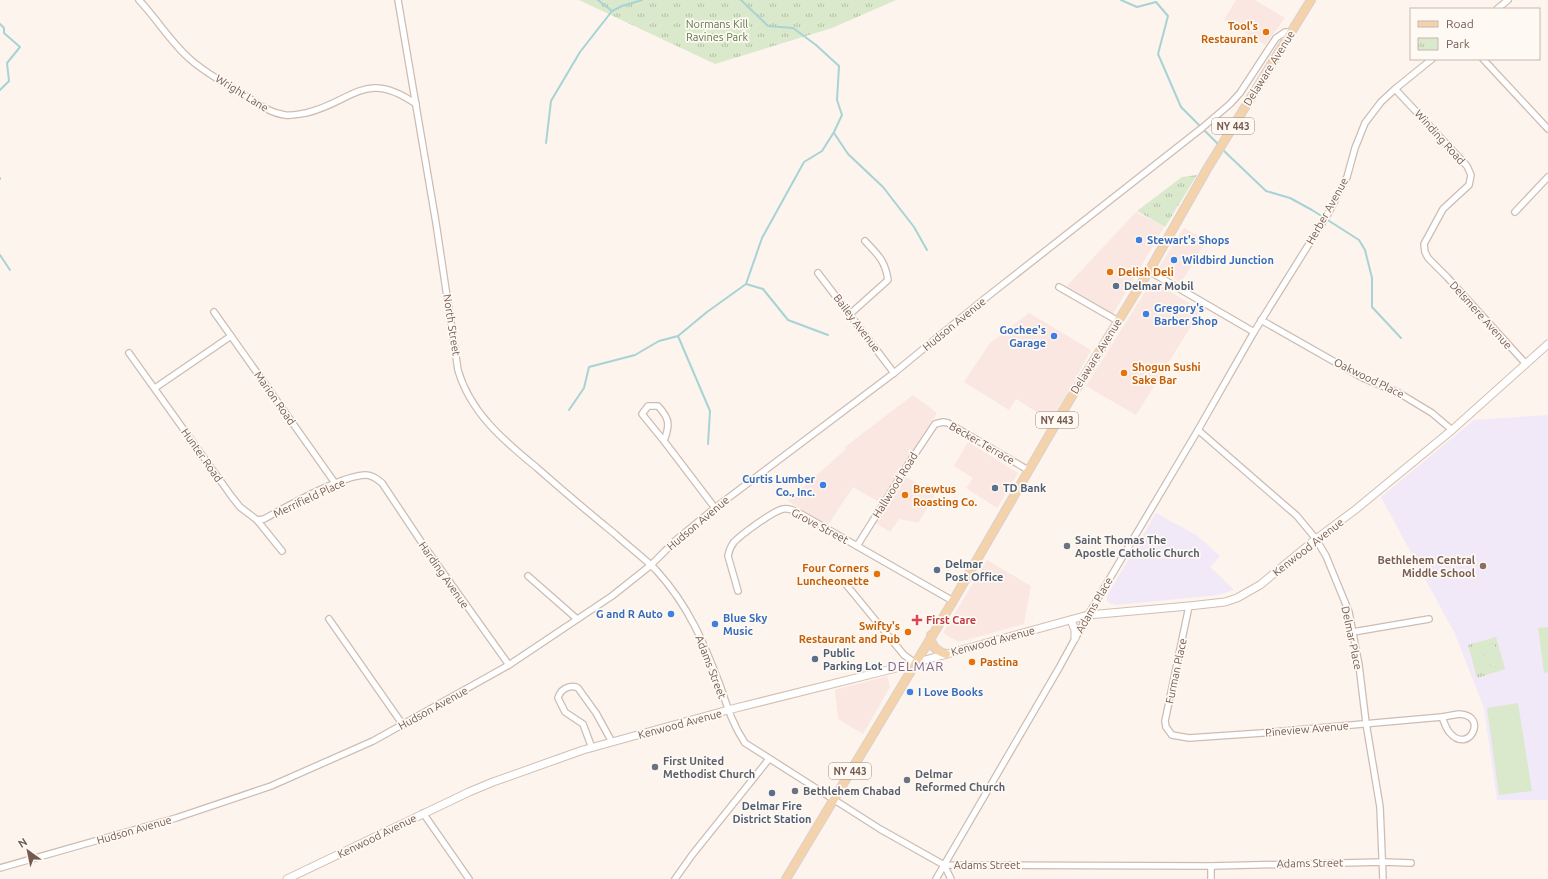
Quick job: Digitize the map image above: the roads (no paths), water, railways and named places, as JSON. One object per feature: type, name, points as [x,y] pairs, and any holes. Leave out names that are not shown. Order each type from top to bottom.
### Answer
[{"type":"main road","name":"Delaware Avenue","points":[[786,879],[931,634],[953,600],[1028,470],[1149,271],[1207,169],[1311,0]]},
{"type":"main road","points":[[931,634],[932,645],[946,654]]},
{"type":"street","name":"Wright Lane","points":[[139,0],[190,59],[203,69],[269,111],[285,115],[307,113],[324,107],[353,93],[373,88],[396,92],[416,104]]},
{"type":"street","name":"North Street","points":[[398,0],[458,370],[462,384],[488,424],[501,437],[656,570]]},
{"type":"street","points":[[1498,8],[1508,0]]},
{"type":"street","name":"Hudson Avenue","points":[[0,868],[176,818],[245,796],[304,772],[366,744],[509,665],[612,596],[651,565],[676,540],[715,508],[894,373],[989,295],[1213,119],[1240,93],[1276,38],[1285,32],[1292,32]]},
{"type":"street","name":"Herber Avenue","points":[[1254,332],[1329,212],[1347,177],[1355,148],[1365,123],[1381,102],[1431,60]]},
{"type":"street","points":[[1484,60],[1548,130]]},
{"type":"street","name":"Winding Road","points":[[1395,89],[1467,166],[1471,175],[1469,185],[1443,209],[1424,244],[1425,252],[1428,258],[1436,266]]},
{"type":"street","points":[[1514,212],[1548,177]]},
{"type":"street","points":[[850,314],[888,280],[886,267],[865,241]]},
{"type":"street","name":"Delsmere Avenue","points":[[1436,266],[1526,364]]},
{"type":"street","points":[[1149,271],[1254,332]]},
{"type":"street","name":"Bailey Avenue","points":[[818,273],[894,373]]},
{"type":"street","points":[[1058,287],[1118,321]]},
{"type":"street","name":"Marion Road","points":[[214,312],[335,484]]},
{"type":"street","name":"Oakwood Place","points":[[1261,320],[1363,378],[1399,393],[1432,413],[1452,430]]},
{"type":"street","name":"Adams Place","points":[[936,879],[1059,668],[1088,615],[1198,430],[1254,332]]},
{"type":"street","points":[[155,388],[231,336]]},
{"type":"street","name":"Kenwood Avenue","points":[[287,879],[423,813],[493,782],[612,742],[728,710],[915,663],[1088,615],[1225,602],[1237,598],[1260,585],[1316,539],[1355,510],[1452,430],[1548,344]]},
{"type":"street","name":"Hunter Road","points":[[129,353],[232,497],[240,507],[257,520],[282,551]]},
{"type":"street","points":[[664,441],[669,429],[666,415],[658,406],[648,406],[642,414],[715,508]]},
{"type":"street","name":"Becker Terrace","points":[[936,424],[943,422],[948,423],[1028,470]]},
{"type":"street","name":"Hallwood Road","points":[[857,546],[907,466],[931,429],[936,424]]},
{"type":"street","name":"Delmar Place","points":[[1198,430],[1297,516],[1316,539],[1326,556],[1348,612],[1359,665],[1366,723],[1380,808],[1384,879]]},
{"type":"street","name":"Merrifield Place","points":[[257,520],[264,519],[335,484],[360,475],[373,476],[382,483]]},
{"type":"street","name":"Harding Avenue","points":[[382,483],[422,543],[509,665]]},
{"type":"street","name":"Grove Street","points":[[738,592],[728,556],[729,551],[742,535],[767,517],[778,511],[791,509],[953,600]]},
{"type":"street","name":"Adams Street","points":[[656,570],[680,599],[691,616],[721,688],[735,728],[745,744],[880,829],[944,865],[1211,866],[1384,862],[1411,863]]},
{"type":"street","points":[[528,576],[577,619]]},
{"type":"street","points":[[844,582],[904,655],[915,663]]},
{"type":"street","name":"Furman Place","points":[[1172,735],[1166,727],[1165,721],[1189,606]]},
{"type":"street","points":[[329,619],[403,724]]},
{"type":"street","points":[[1353,632],[1429,619]]},
{"type":"street","points":[[1071,620],[1076,632],[1075,638]]},
{"type":"street","points":[[592,748],[583,724],[565,712],[558,698],[559,694],[569,687],[576,686],[578,688],[596,713],[612,742]]},
{"type":"street","name":"Pineview Avenue","points":[[1172,735],[1190,738],[1442,717],[1459,714],[1468,716],[1475,728],[1474,733],[1468,738],[1457,738],[1447,730],[1442,717]]},
{"type":"street","points":[[675,879],[692,855],[769,759]]},
{"type":"street","points":[[423,813],[469,879]]},
{"type":"street","points":[[944,865],[951,879]]},
{"type":"street","points":[[1211,866],[1211,879]]},
{"type":"waterway","points":[[598,0],[612,11]]},
{"type":"waterway","points":[[546,143],[551,101],[580,52],[612,11],[622,6],[642,0]]},
{"type":"waterway","points":[[708,444],[710,411],[678,336],[707,312],[746,284],[762,238],[804,162],[822,151],[834,132],[842,115],[837,100],[839,66],[816,45],[793,28],[768,26],[741,0]]},
{"type":"waterway","points":[[1121,0],[1137,7],[1156,2],[1168,16],[1158,54],[1181,107],[1219,145]]},
{"type":"waterway","points":[[0,24],[4,28],[4,33],[20,47],[7,63],[9,81],[0,90]]},
{"type":"waterway","points":[[834,133],[848,154],[883,187],[914,227],[927,250]]},
{"type":"waterway","points":[[1222,149],[1266,191],[1290,198],[1359,240],[1365,250],[1372,278],[1372,307],[1401,338]]},
{"type":"waterway","points":[[0,255],[10,270]]},
{"type":"waterway","points":[[746,284],[763,289],[788,320],[828,335]]},
{"type":"waterway","points":[[569,410],[584,388],[589,367],[635,355],[659,341],[678,336]]},
{"type":"place","name":"Tool's Restaurant","points":[[1266,32]]},
{"type":"place","name":"Stewart's Shops","points":[[1139,240]]},
{"type":"place","name":"Wildbird Junction","points":[[1174,260]]},
{"type":"place","name":"Delish Deli","points":[[1110,272]]},
{"type":"place","name":"Delmar Mobil","points":[[1116,286]]},
{"type":"place","name":"Gregory's Barber Shop","points":[[1146,314]]},
{"type":"place","name":"Gochee's Garage","points":[[1054,336]]},
{"type":"place","name":"Shogun Sushi Sake Bar","points":[[1124,373]]},
{"type":"place","name":"Curtis Lumber Co., Inc.","points":[[823,485]]},
{"type":"place","name":"TD Bank","points":[[995,488]]},
{"type":"place","name":"Brewtus Roasting Co.","points":[[905,495]]},
{"type":"place","name":"Saint Thomas The Apostle Catholic Church","points":[[1067,546]]},
{"type":"place","name":"Bethlehem Central Middle School","points":[[1483,566]]},
{"type":"place","name":"Delmar Post Office","points":[[937,570]]},
{"type":"place","name":"Four Corners Luncheonette","points":[[877,574]]},
{"type":"place","name":"G and R Auto","points":[[671,614]]},
{"type":"place","name":"First Care","points":[[917,620]]},
{"type":"place","name":"Blue Sky Music","points":[[715,624]]},
{"type":"place","name":"Swifty's Restaurant and Pub","points":[[908,632]]},
{"type":"place","name":"Public Parking Lot","points":[[815,659]]},
{"type":"place","name":"Pastina","points":[[972,662]]},
{"type":"place","name":"I Love Books","points":[[910,692]]},
{"type":"place","name":"First United Methodist Church","points":[[655,767]]},
{"type":"place","name":"Delmar Reformed Church","points":[[907,780]]},
{"type":"place","name":"Bethlehem Chabad","points":[[795,791]]},
{"type":"place","name":"Delmar Fire District Station","points":[[772,793]]},
{"type":"district","name":"DELMAR","points":[[916,666]]},
{"type":"park label","name":"Normans Kill Ravines Park","points":[[717,30]]}]
